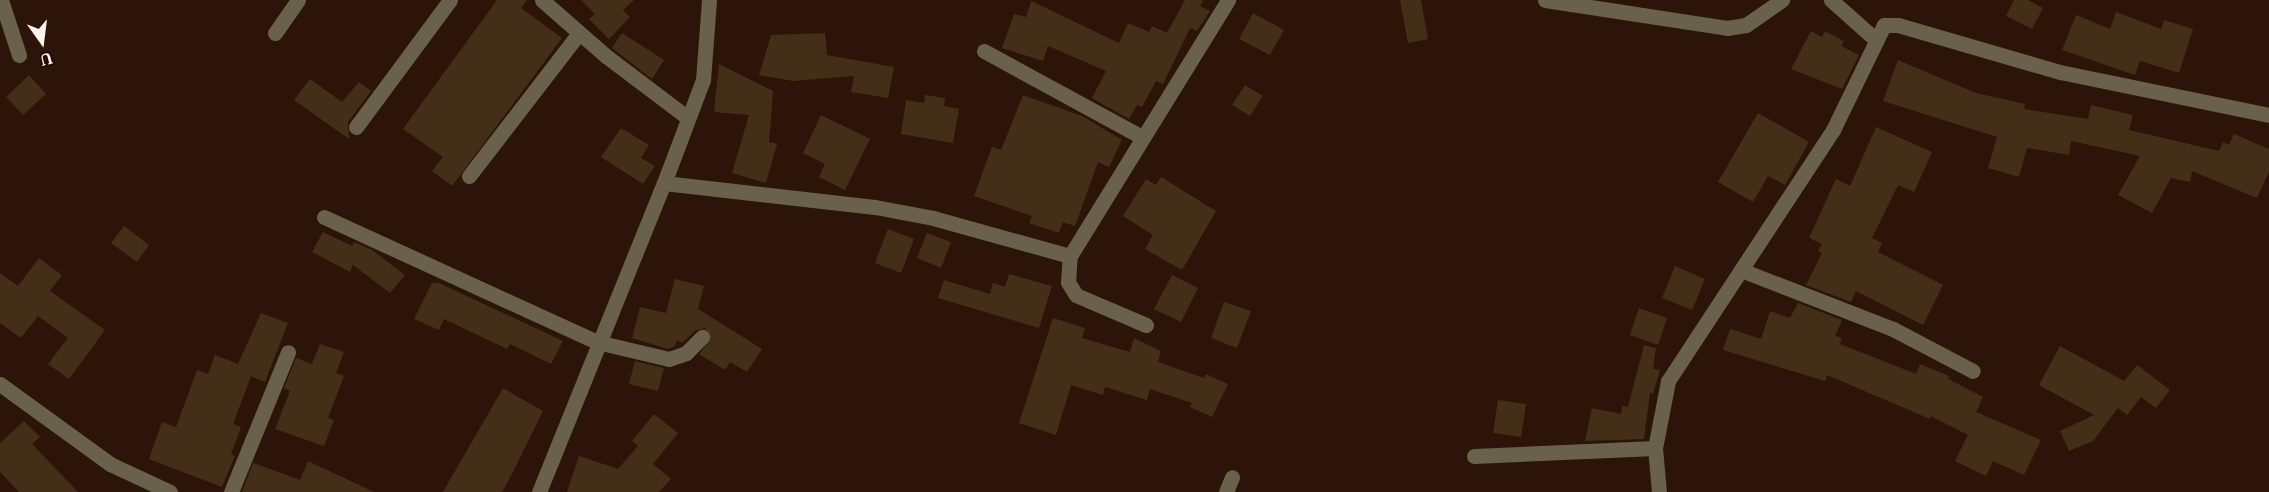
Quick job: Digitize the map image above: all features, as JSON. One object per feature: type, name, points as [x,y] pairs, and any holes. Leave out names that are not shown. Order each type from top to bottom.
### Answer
[{"type":"street","points":[[1,0],[19,55]]},
{"type":"street","points":[[275,33],[298,0]]},
{"type":"street","points":[[356,127],[450,0]]},
{"type":"street","points":[[542,0],[579,33],[688,118]]},
{"type":"street","points":[[539,492],[597,342],[664,183],[703,80],[709,0]]},
{"type":"street","points":[[1146,325],[1077,295],[1068,282],[1070,256],[1228,0]]},
{"type":"street","points":[[1545,0],[1727,28],[1746,25],[1782,0]]},
{"type":"street","points":[[1831,0],[1875,39]]},
{"type":"street","points":[[1659,492],[1655,448],[1668,381],[1833,130],[1875,39],[1884,25],[1898,25],[2060,72],[2269,115]]},
{"type":"street","points":[[469,176],[579,33]]},
{"type":"street","points":[[984,51],[1142,137]]},
{"type":"street","points":[[664,183],[875,207],[933,218],[1070,256]]},
{"type":"street","points":[[324,217],[597,342],[669,359],[686,353],[702,337]]},
{"type":"street","points":[[1742,270],[1893,329],[1973,371]]},
{"type":"street","points":[[231,492],[288,352]]},
{"type":"street","points":[[0,384],[110,464],[170,492]]},
{"type":"street","points":[[1474,456],[1655,448]]},
{"type":"street","points":[[1227,492],[1232,477]]},
{"type":"building","points":[[497,0],[527,0],[521,8],[562,38],[452,186],[432,171],[443,157],[403,129]]},
{"type":"building","points":[[581,0],[634,0],[623,10],[630,17],[609,39],[589,19],[595,14]]},
{"type":"building","points":[[1185,0],[1203,0],[1200,6],[1210,11],[1197,31],[1190,28],[1163,84],[1156,81],[1142,107],[1137,105],[1129,119],[1092,98],[1106,71],[1048,46],[1043,61],[1002,48],[1014,14],[1026,17],[1031,1],[1119,43],[1128,23],[1149,32],[1152,26],[1167,33]]},
{"type":"building","points":[[1400,0],[1421,0],[1428,39],[1408,43]]},
{"type":"building","points":[[2014,0],[2028,0],[2043,8],[2032,29],[2006,16]]},
{"type":"building","points":[[2116,12],[2161,29],[2164,20],[2193,29],[2179,73],[2140,61],[2135,75],[2062,50],[2076,15],[2110,29]]},
{"type":"building","points":[[1253,13],[1284,30],[1270,55],[1239,39]]},
{"type":"building","points":[[1811,31],[1822,37],[1825,31],[1844,41],[1841,46],[1859,55],[1842,89],[1791,69]]},
{"type":"building","points":[[622,33],[664,60],[652,79],[612,48]]},
{"type":"building","points":[[825,33],[827,55],[894,67],[888,98],[851,92],[854,76],[793,81],[759,75],[771,35]]},
{"type":"building","points":[[1898,60],[1976,93],[2025,104],[2024,109],[2088,119],[2091,105],[2133,115],[2129,130],[2219,151],[2223,142],[2229,145],[2234,134],[2269,149],[2269,172],[2257,198],[2192,171],[2190,182],[2171,178],[2152,213],[2118,195],[2140,156],[2071,141],[2069,155],[2027,148],[2019,177],[1988,168],[1997,137],[1883,101]]},
{"type":"building","points":[[719,64],[773,91],[769,142],[777,144],[766,183],[732,173],[749,115],[714,112]]},
{"type":"building","points":[[29,75],[46,94],[23,115],[6,97]]},
{"type":"building","points":[[310,79],[342,102],[359,82],[371,91],[348,122],[349,139],[294,100]]},
{"type":"building","points":[[1245,85],[1263,96],[1250,116],[1232,105]]},
{"type":"building","points":[[925,95],[945,98],[944,106],[959,109],[953,143],[901,134],[906,100],[924,103]]},
{"type":"building","points":[[1023,95],[1082,116],[1122,140],[1109,167],[1098,162],[1075,226],[1063,222],[1059,233],[1029,223],[1032,216],[974,196],[992,147],[1001,150]]},
{"type":"building","points":[[1758,113],[1809,142],[1785,185],[1768,176],[1753,202],[1718,182]]},
{"type":"building","points":[[821,115],[870,139],[845,190],[819,177],[825,164],[803,153]]},
{"type":"building","points":[[1876,127],[1932,152],[1914,192],[1898,185],[1872,238],[1882,243],[1878,252],[1943,285],[1923,325],[1856,291],[1851,302],[1806,285],[1822,253],[1818,251],[1822,244],[1809,238],[1836,179],[1850,186]]},
{"type":"building","points":[[621,128],[649,145],[641,158],[655,166],[643,184],[601,157]]},
{"type":"building","points":[[1161,177],[1216,211],[1182,270],[1145,249],[1153,235],[1123,216],[1146,179],[1156,185]]},
{"type":"building","points":[[124,226],[149,245],[137,262],[111,243]]},
{"type":"building","points":[[888,229],[914,239],[901,273],[875,263]]},
{"type":"building","points":[[323,232],[352,246],[354,242],[372,250],[405,275],[390,293],[353,265],[350,272],[312,252]]},
{"type":"building","points":[[927,233],[951,242],[941,268],[917,258]]},
{"type":"building","points":[[39,258],[62,275],[50,291],[105,330],[69,379],[48,364],[68,338],[38,316],[21,338],[0,323],[0,273],[18,286]]},
{"type":"building","points":[[1675,266],[1705,279],[1692,310],[1662,298]]},
{"type":"building","points":[[1009,274],[1052,286],[1039,328],[938,298],[944,280],[990,294],[993,283],[1005,287]]},
{"type":"building","points":[[1172,275],[1198,288],[1181,322],[1154,309]]},
{"type":"building","points":[[675,279],[704,286],[698,309],[762,349],[747,372],[730,362],[725,370],[699,354],[711,339],[705,328],[696,330],[682,343],[677,340],[675,346],[668,349],[632,338],[640,307],[666,313]]},
{"type":"building","points":[[432,283],[439,283],[563,341],[551,364],[510,344],[507,349],[444,319],[439,330],[414,319]]},
{"type":"building","points":[[1224,302],[1251,311],[1237,348],[1211,338]]},
{"type":"building","points":[[1798,303],[1842,320],[1835,336],[1842,338],[1840,344],[1916,374],[1920,364],[1949,376],[1948,379],[1983,397],[1976,412],[2041,440],[2024,475],[1993,461],[1986,476],[1955,461],[1968,435],[1931,416],[1930,419],[1827,375],[1825,381],[1723,350],[1730,329],[1761,339],[1770,311],[1790,318]]},
{"type":"building","points":[[1639,308],[1667,318],[1658,345],[1630,335]]},
{"type":"building","points":[[261,313],[288,323],[265,382],[251,376],[233,424],[241,427],[231,454],[235,456],[222,487],[149,459],[162,422],[176,427],[197,370],[208,374],[215,355],[238,364]]},
{"type":"building","points":[[1053,318],[1085,328],[1082,338],[1130,352],[1134,338],[1161,351],[1158,362],[1204,378],[1206,374],[1228,384],[1212,417],[1190,407],[1192,403],[1150,389],[1147,400],[1105,387],[1103,395],[1071,385],[1056,435],[1019,423]]},
{"type":"building","points":[[320,344],[344,352],[336,373],[344,376],[328,418],[334,420],[324,446],[275,429],[290,391],[284,388],[296,358],[312,364]]},
{"type":"building","points":[[1644,345],[1656,348],[1653,369],[1660,370],[1653,394],[1650,393],[1644,439],[1585,441],[1592,408],[1621,414],[1622,406],[1628,407]]},
{"type":"building","points":[[2060,346],[2124,381],[2137,365],[2170,390],[2156,408],[2141,397],[2127,415],[2118,408],[2093,441],[2069,451],[2060,431],[2094,415],[2039,385]]},
{"type":"building","points":[[635,361],[664,368],[658,391],[629,384]]},
{"type":"building","points":[[503,388],[543,411],[502,492],[443,492]]},
{"type":"building","points":[[1498,400],[1526,404],[1521,437],[1493,433]]},
{"type":"building","points":[[654,414],[678,433],[653,464],[671,479],[659,492],[567,492],[579,456],[618,469],[638,446],[632,441]]},
{"type":"building","points":[[24,421],[40,437],[32,444],[78,492],[19,492],[0,472],[0,443]]},
{"type":"building","points":[[308,461],[374,492],[242,492],[253,463],[300,480]]}]
